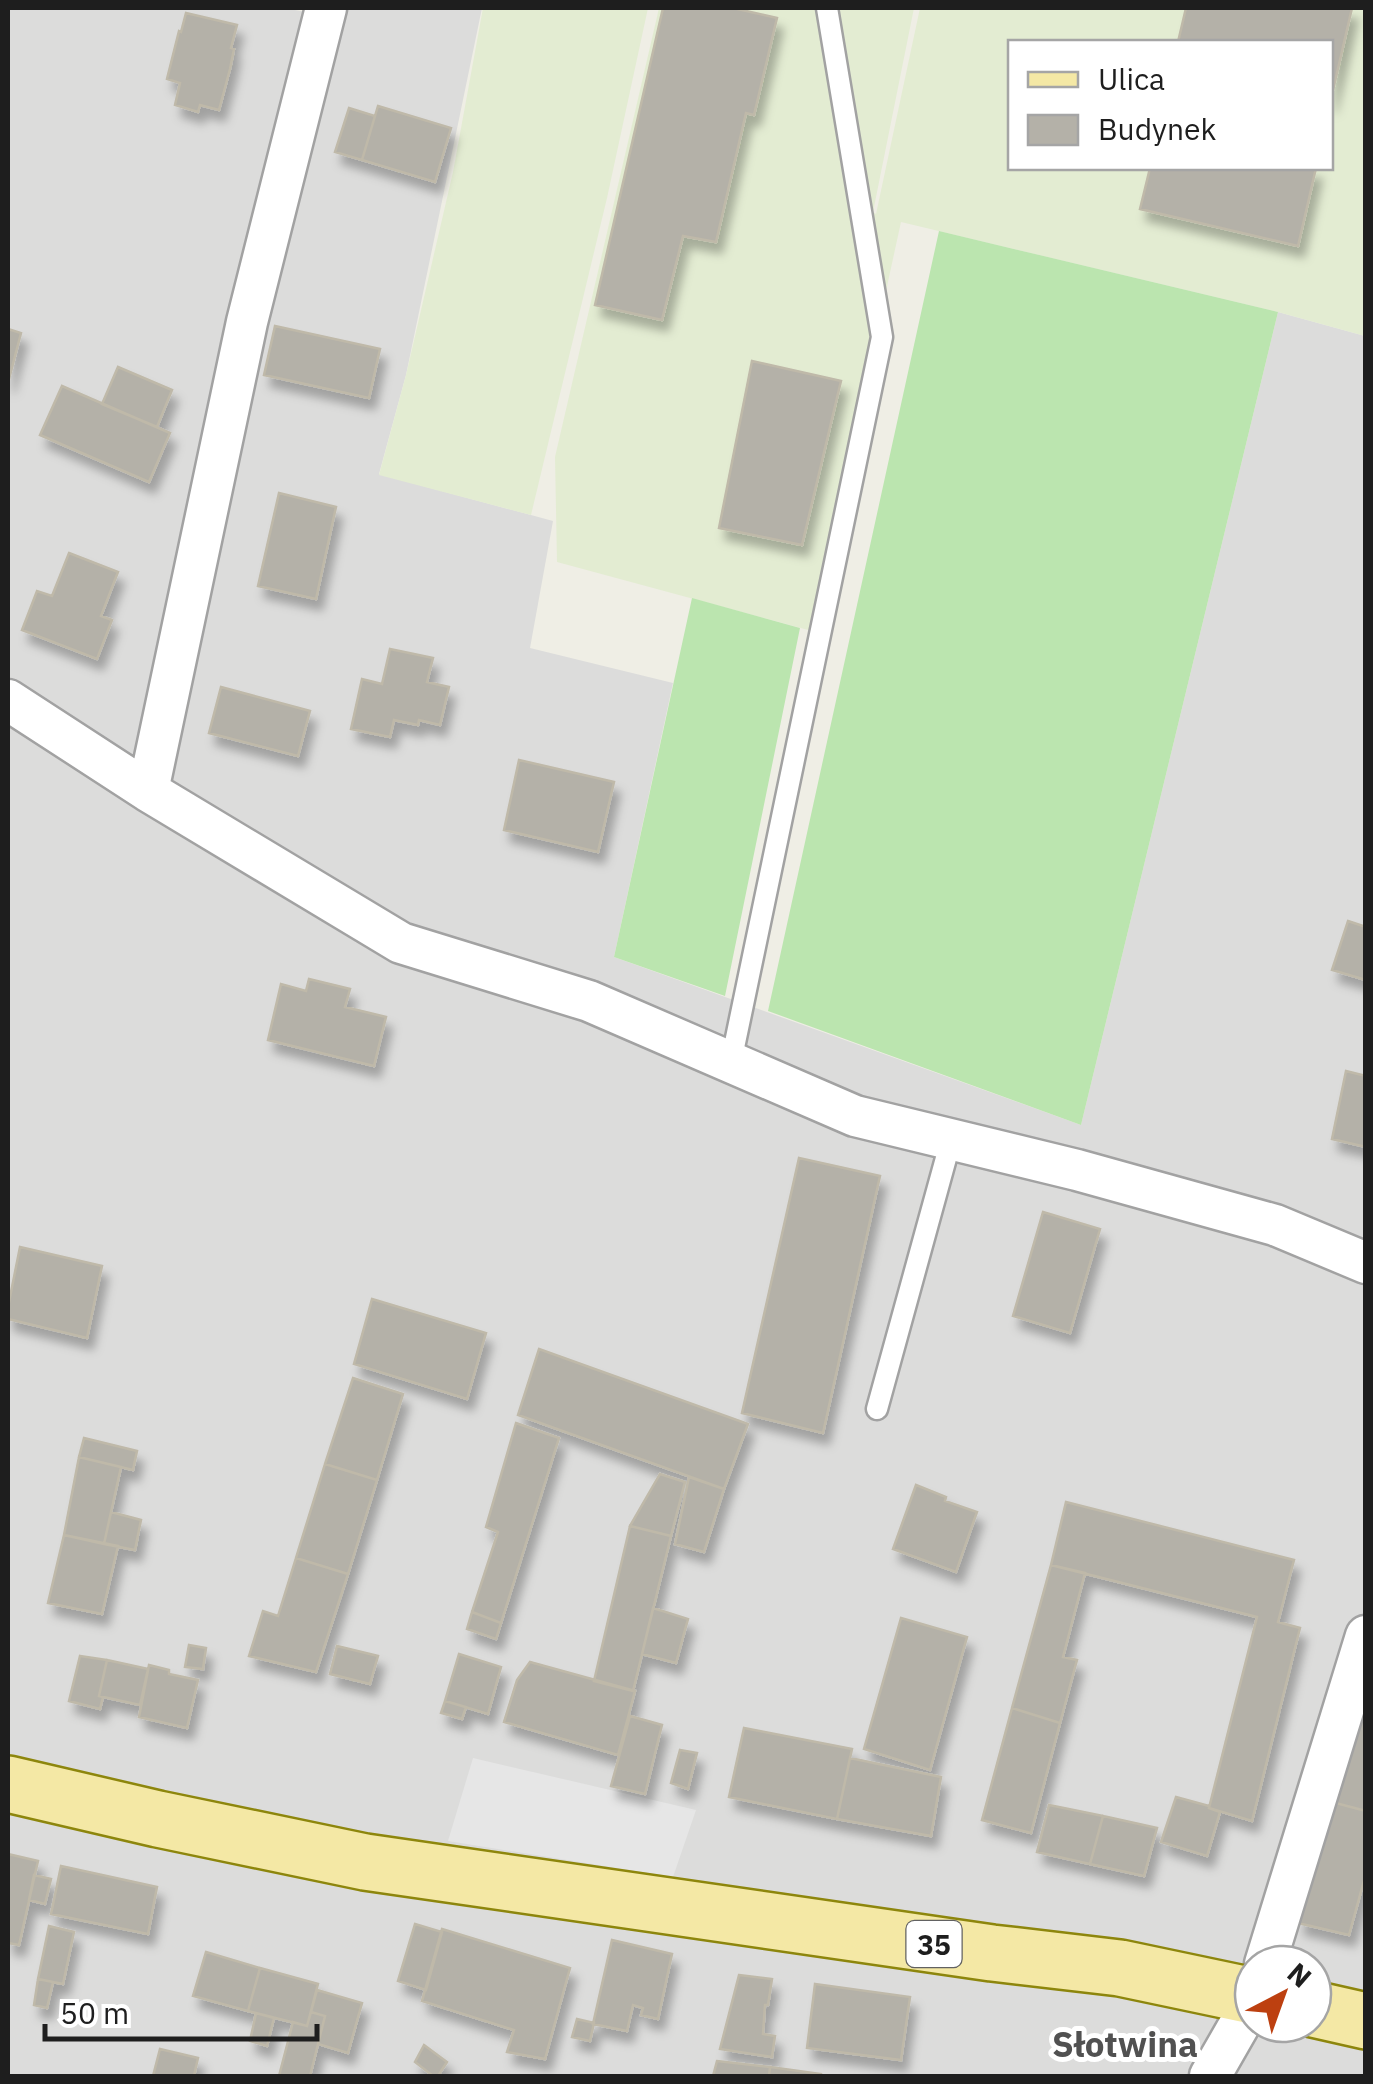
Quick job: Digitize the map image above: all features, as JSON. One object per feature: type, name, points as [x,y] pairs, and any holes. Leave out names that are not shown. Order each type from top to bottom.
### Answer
[{"type":"main road","name":"35","points":[[8,1784],[365,1862],[1120,1968],[1233,1993]]},
{"type":"main road","points":[[1333,2014],[1366,2021]]},
{"type":"street","points":[[148,792],[247,322],[326,8]]},
{"type":"street","points":[[8,700],[148,792],[402,943],[589,1001],[855,1116],[1077,1170],[1275,1225],[1366,1264]]},
{"type":"street","points":[[1272,1944],[1366,1636]]},
{"type":"street","points":[[1210,2076],[1233,2034]]},
{"type":"lane","points":[[731,1062],[882,337],[828,8]]},
{"type":"lane","points":[[877,1409],[951,1140]]},
{"type":"shaded area","points":[[8,8],[284,8],[306,12],[307,8],[482,8],[406,375],[379,474],[553,521],[530,648],[673,683],[614,957],[1081,1125],[1278,312],[1365,336],[1365,2076],[8,2076]]},
{"type":"shaded area","points":[[473,1758],[696,1810],[673,1877],[448,1841]]},
{"type":"green space","points":[[483,8],[648,8],[531,515],[379,475],[453,172]]},
{"type":"green space","points":[[659,8],[914,8],[873,212],[876,214],[920,8],[1365,8],[1365,336],[901,222],[812,631],[557,562],[555,457]]},
{"type":"green space","points":[[939,231],[1278,312],[1081,1125],[768,1011]]},
{"type":"green space","points":[[692,598],[800,628],[725,996],[614,957]]},
{"type":"building","points":[[663,8],[733,8],[777,18],[754,115],[746,113],[716,242],[683,236],[662,320],[595,305]]},
{"type":"building","points":[[1186,8],[1352,8],[1333,90],[1333,40],[1178,40]]},
{"type":"building","points":[[186,13],[237,25],[219,110],[200,105],[198,112],[175,105],[180,83],[167,79]]},
{"type":"building","points":[[378,106],[451,128],[435,182],[362,160]]},
{"type":"building","points":[[349,108],[375,116],[362,160],[335,152]]},
{"type":"building","points":[[1150,170],[1316,170],[1298,246],[1140,209]]},
{"type":"building","points":[[275,326],[380,349],[369,398],[264,375]]},
{"type":"building","points":[[8,329],[21,333],[8,383]]},
{"type":"building","points":[[752,361],[841,381],[802,545],[719,528]]},
{"type":"building","points":[[118,367],[172,390],[157,427],[102,404]]},
{"type":"building","points":[[62,386],[170,433],[149,482],[40,435]]},
{"type":"building","points":[[279,493],[336,507],[316,599],[258,586]]},
{"type":"building","points":[[69,553],[118,572],[101,616],[112,620],[97,659],[22,630],[37,591],[52,596]]},
{"type":"building","points":[[390,649],[433,658],[427,682],[449,687],[440,725],[394,720],[390,737],[351,729],[362,679],[382,684]]},
{"type":"building","points":[[221,687],[310,711],[298,756],[209,733]]},
{"type":"building","points":[[519,760],[614,782],[598,852],[504,830]]},
{"type":"building","points":[[1348,921],[1366,927],[1366,980],[1332,970]]},
{"type":"building","points":[[309,979],[350,989],[345,1007],[386,1017],[374,1066],[268,1040],[281,984],[306,991]]},
{"type":"building","points":[[1346,1071],[1366,1076],[1366,1147],[1332,1139]]},
{"type":"building","points":[[799,1158],[880,1176],[823,1433],[742,1413]]},
{"type":"building","points":[[1043,1212],[1100,1229],[1070,1333],[1013,1316]]},
{"type":"building","points":[[20,1247],[102,1266],[87,1338],[8,1319]]},
{"type":"building","points":[[372,1299],[486,1333],[467,1399],[354,1364]]},
{"type":"building","points":[[539,1349],[748,1424],[724,1489],[518,1415]]},
{"type":"building","points":[[353,1378],[403,1394],[377,1480],[325,1464]]},
{"type":"building","points":[[516,1423],[559,1438],[501,1623],[472,1612],[498,1532],[486,1527]]},
{"type":"building","points":[[84,1438],[137,1451],[133,1470],[79,1457]]},
{"type":"building","points":[[79,1457],[121,1467],[104,1544],[64,1535]]},
{"type":"building","points":[[325,1464],[377,1480],[348,1574],[296,1558]]},
{"type":"building","points":[[660,1474],[685,1482],[671,1536],[630,1526]]},
{"type":"building","points":[[689,1477],[724,1489],[704,1552],[675,1544]]},
{"type":"building","points":[[916,1485],[977,1512],[956,1572],[893,1549]]},
{"type":"building","points":[[1066,1502],[1294,1560],[1278,1622],[1300,1628],[1252,1821],[1209,1808],[1257,1617],[1051,1565]]},
{"type":"building","points":[[111,1512],[141,1520],[135,1550],[104,1544]]},
{"type":"building","points":[[630,1526],[671,1536],[633,1691],[594,1681]]},
{"type":"building","points":[[64,1535],[118,1546],[102,1614],[48,1603]]},
{"type":"building","points":[[296,1558],[348,1574],[316,1672],[249,1656],[263,1611],[278,1616]]},
{"type":"building","points":[[1051,1565],[1085,1573],[1063,1657],[1077,1660],[1060,1723],[1012,1708]]},
{"type":"building","points":[[653,1608],[688,1619],[676,1663],[642,1654]]},
{"type":"building","points":[[472,1612],[501,1623],[496,1639],[467,1629]]},
{"type":"building","points":[[901,1618],[967,1637],[930,1770],[864,1749]]},
{"type":"building","points":[[189,1645],[206,1648],[203,1669],[185,1667]]},
{"type":"building","points":[[337,1646],[378,1656],[370,1684],[330,1674]]},
{"type":"building","points":[[459,1654],[501,1667],[488,1714],[445,1701]]},
{"type":"building","points":[[80,1656],[107,1660],[100,1709],[69,1701]]},
{"type":"building","points":[[107,1660],[148,1669],[140,1705],[99,1696]]},
{"type":"building","points":[[530,1662],[635,1691],[618,1755],[504,1722],[517,1680]]},
{"type":"building","points":[[149,1665],[198,1680],[187,1728],[139,1717]]},
{"type":"building","points":[[445,1701],[466,1707],[462,1719],[441,1713]]},
{"type":"building","points":[[1359,1707],[1366,1708],[1366,1811],[1332,1802]]},
{"type":"building","points":[[1012,1708],[1060,1723],[1031,1833],[982,1820]]},
{"type":"building","points":[[630,1716],[662,1725],[645,1794],[611,1786]]},
{"type":"building","points":[[744,1728],[852,1749],[837,1819],[729,1797]]},
{"type":"building","points":[[680,1750],[697,1753],[688,1789],[671,1783]]},
{"type":"building","points":[[850,1758],[941,1777],[931,1836],[837,1819]]},
{"type":"building","points":[[1176,1797],[1220,1812],[1207,1856],[1161,1842]]},
{"type":"building","points":[[1332,1802],[1366,1811],[1366,1873],[1349,1935],[1298,1923]]},
{"type":"building","points":[[1049,1805],[1103,1816],[1090,1864],[1037,1852]]},
{"type":"building","points":[[1103,1816],[1157,1828],[1144,1876],[1090,1864]]},
{"type":"building","points":[[8,1854],[38,1861],[19,1945],[8,1943]]},
{"type":"building","points":[[61,1866],[157,1887],[148,1934],[51,1914]]},
{"type":"building","points":[[34,1875],[51,1879],[45,1904],[29,1900]]},
{"type":"building","points":[[415,1924],[442,1932],[426,1990],[398,1981]]},
{"type":"building","points":[[49,1926],[74,1932],[63,1984],[38,1979]]},
{"type":"building","points":[[442,1929],[570,1968],[545,2059],[507,2052],[514,2030],[422,2001]]},
{"type":"building","points":[[612,1940],[672,1954],[658,2019],[641,2015],[643,2008],[633,2005],[627,2031],[593,2024]]},
{"type":"building","points":[[206,1952],[260,1968],[248,2011],[193,1996]]},
{"type":"building","points":[[260,1968],[318,1984],[307,2026],[248,2011]]},
{"type":"building","points":[[739,1975],[772,1979],[763,2034],[775,2036],[772,2057],[720,2049]]},
{"type":"building","points":[[38,1979],[53,1982],[47,2008],[34,2005]]},
{"type":"building","points":[[815,1984],[910,1997],[901,2060],[807,2048]]},
{"type":"building","points":[[317,1990],[362,2003],[348,2053],[318,2044],[325,2016],[311,2012]]},
{"type":"building","points":[[311,2012],[325,2016],[310,2076],[279,2076],[293,2022],[307,2026]]},
{"type":"building","points":[[256,2013],[274,2018],[267,2046],[250,2041]]},
{"type":"building","points":[[577,2019],[594,2023],[590,2041],[572,2037]]},
{"type":"building","points":[[424,2045],[447,2062],[438,2076],[415,2062]]},
{"type":"building","points":[[160,2049],[198,2058],[194,2076],[153,2076]]},
{"type":"building","points":[[717,2061],[770,2067],[769,2076],[713,2076]]},
{"type":"building","points":[[770,2067],[821,2074],[821,2076],[769,2076]]},
{"type":"district","name":"Słotwina","points":[[1125,2044]]}]
